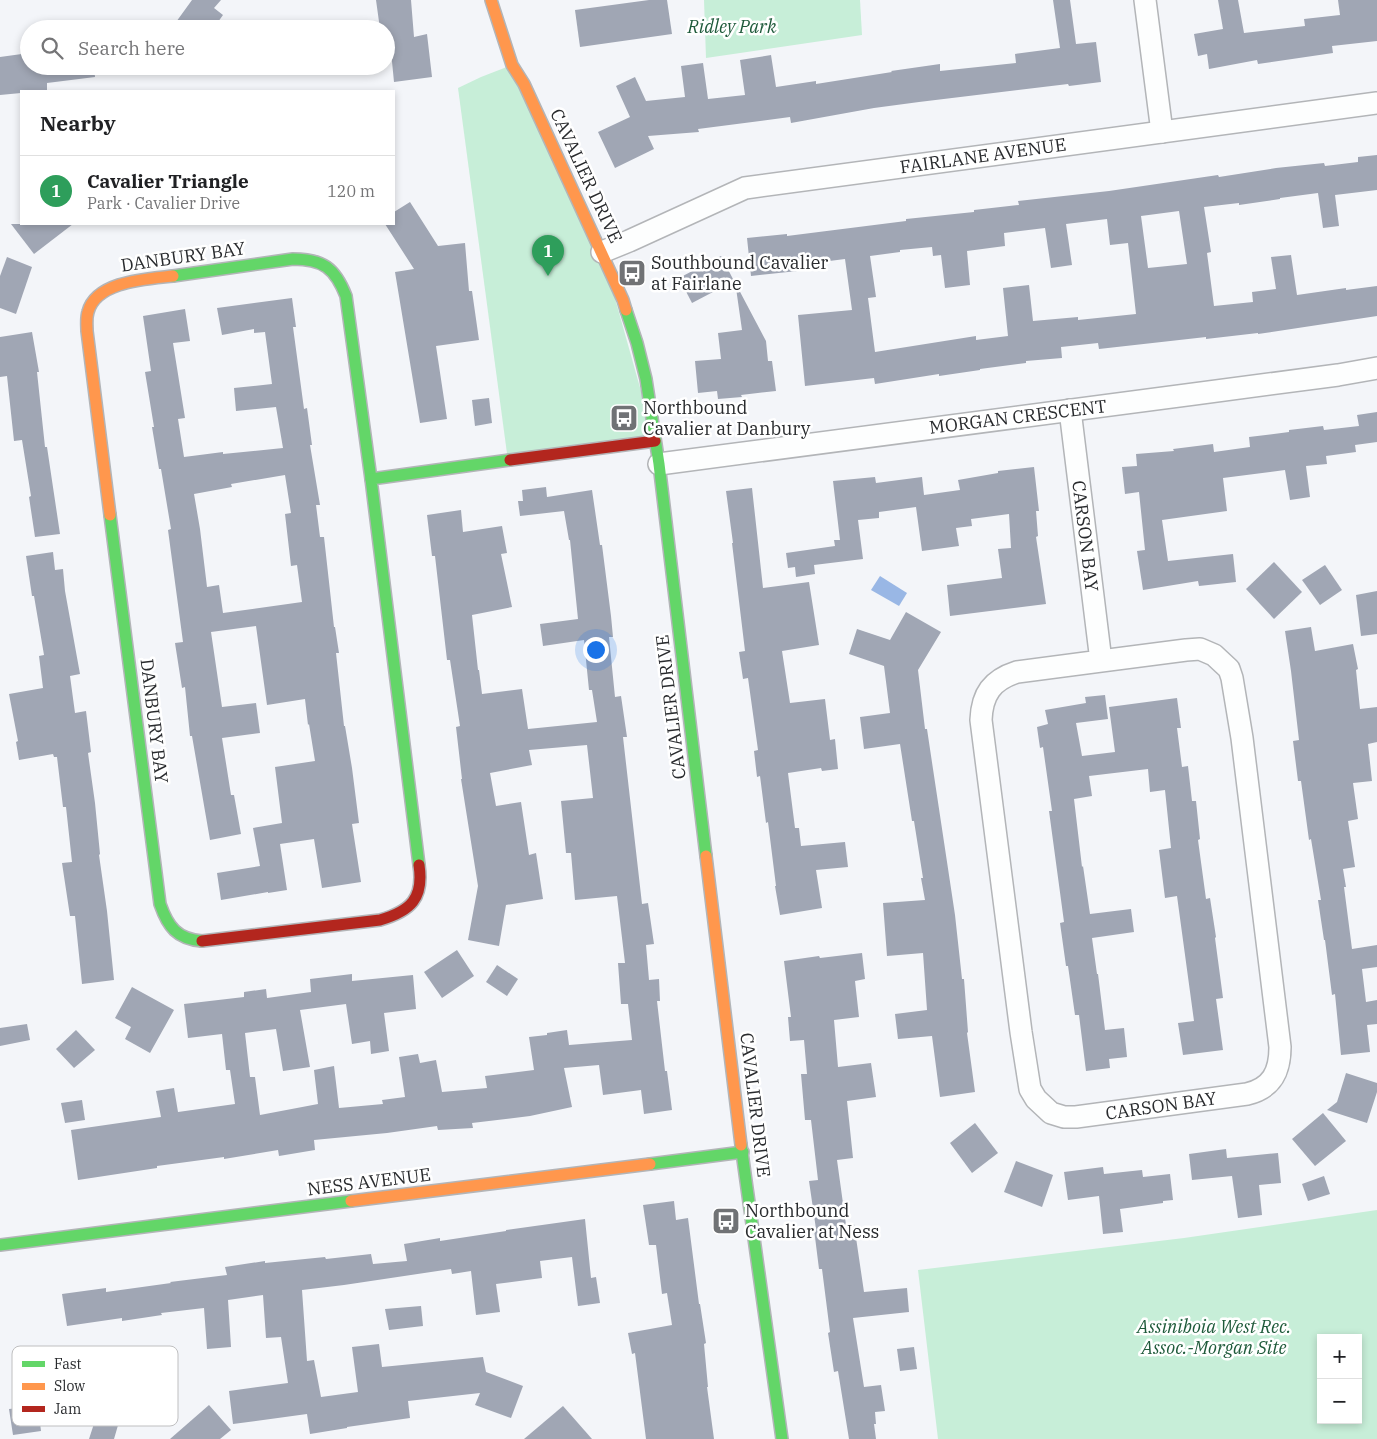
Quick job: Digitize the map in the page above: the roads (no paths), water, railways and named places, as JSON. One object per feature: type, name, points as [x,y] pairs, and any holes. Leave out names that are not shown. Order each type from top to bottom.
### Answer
[{"type":"street","name":"CAVALIER DRIVE","points":[[491,0],[512,65],[524,84],[623,300],[646,379],[659,464],[742,1152],[782,1439]]},
{"type":"street","points":[[1145,0],[1162,132]]},
{"type":"street","name":"FAIRLANE AVENUE","points":[[602,252],[745,188],[1377,103]]},
{"type":"street","name":"DANBURY BAY","points":[[293,259],[306,259],[327,266],[335,273],[342,284],[346,296],[371,479],[420,870],[420,886],[416,897],[407,909],[394,916],[380,920],[212,941],[197,942],[187,939],[177,933],[169,924],[160,904],[87,330],[88,309],[94,300],[113,286],[134,281],[293,259]]},
{"type":"street","name":"MORGAN CRESCENT","points":[[659,464],[1338,375],[1377,368]]},
{"type":"street","name":"CARSON BAY","points":[[1070,410],[1102,661]]},
{"type":"street","points":[[371,479],[655,441]]},
{"type":"street","name":"CARSON BAY","points":[[1200,649],[1214,655],[1229,670],[1232,678],[1242,738],[1280,1047],[1278,1069],[1264,1088],[1257,1092],[1076,1117],[1064,1117],[1051,1113],[1036,1099],[1030,1090],[981,720],[981,708],[985,696],[992,687],[999,679],[1008,675],[1017,672],[1102,661],[1200,649]]},
{"type":"street","name":"NESS AVENUE","points":[[0,1245],[742,1152]]},
{"type":"water","points":[[880,576],[907,593],[899,606],[871,590]]},
{"type":"place","name":"Southbound Cavalier at Fairlane","points":[[632,273]]},
{"type":"place","name":"Cavalier Triangle","points":[[548,276]]},
{"type":"place","name":"Northbound Cavalier at Danbury","points":[[624,418]]},
{"type":"place","name":"Northbound Cavalier at Ness","points":[[726,1221]]},
{"type":"park label","name":"Ridley Park","points":[[732,27]]},
{"type":"park label","name":"Assiniboia West Rec. Assoc.-Morgan Site","points":[[1214,1337]]}]
